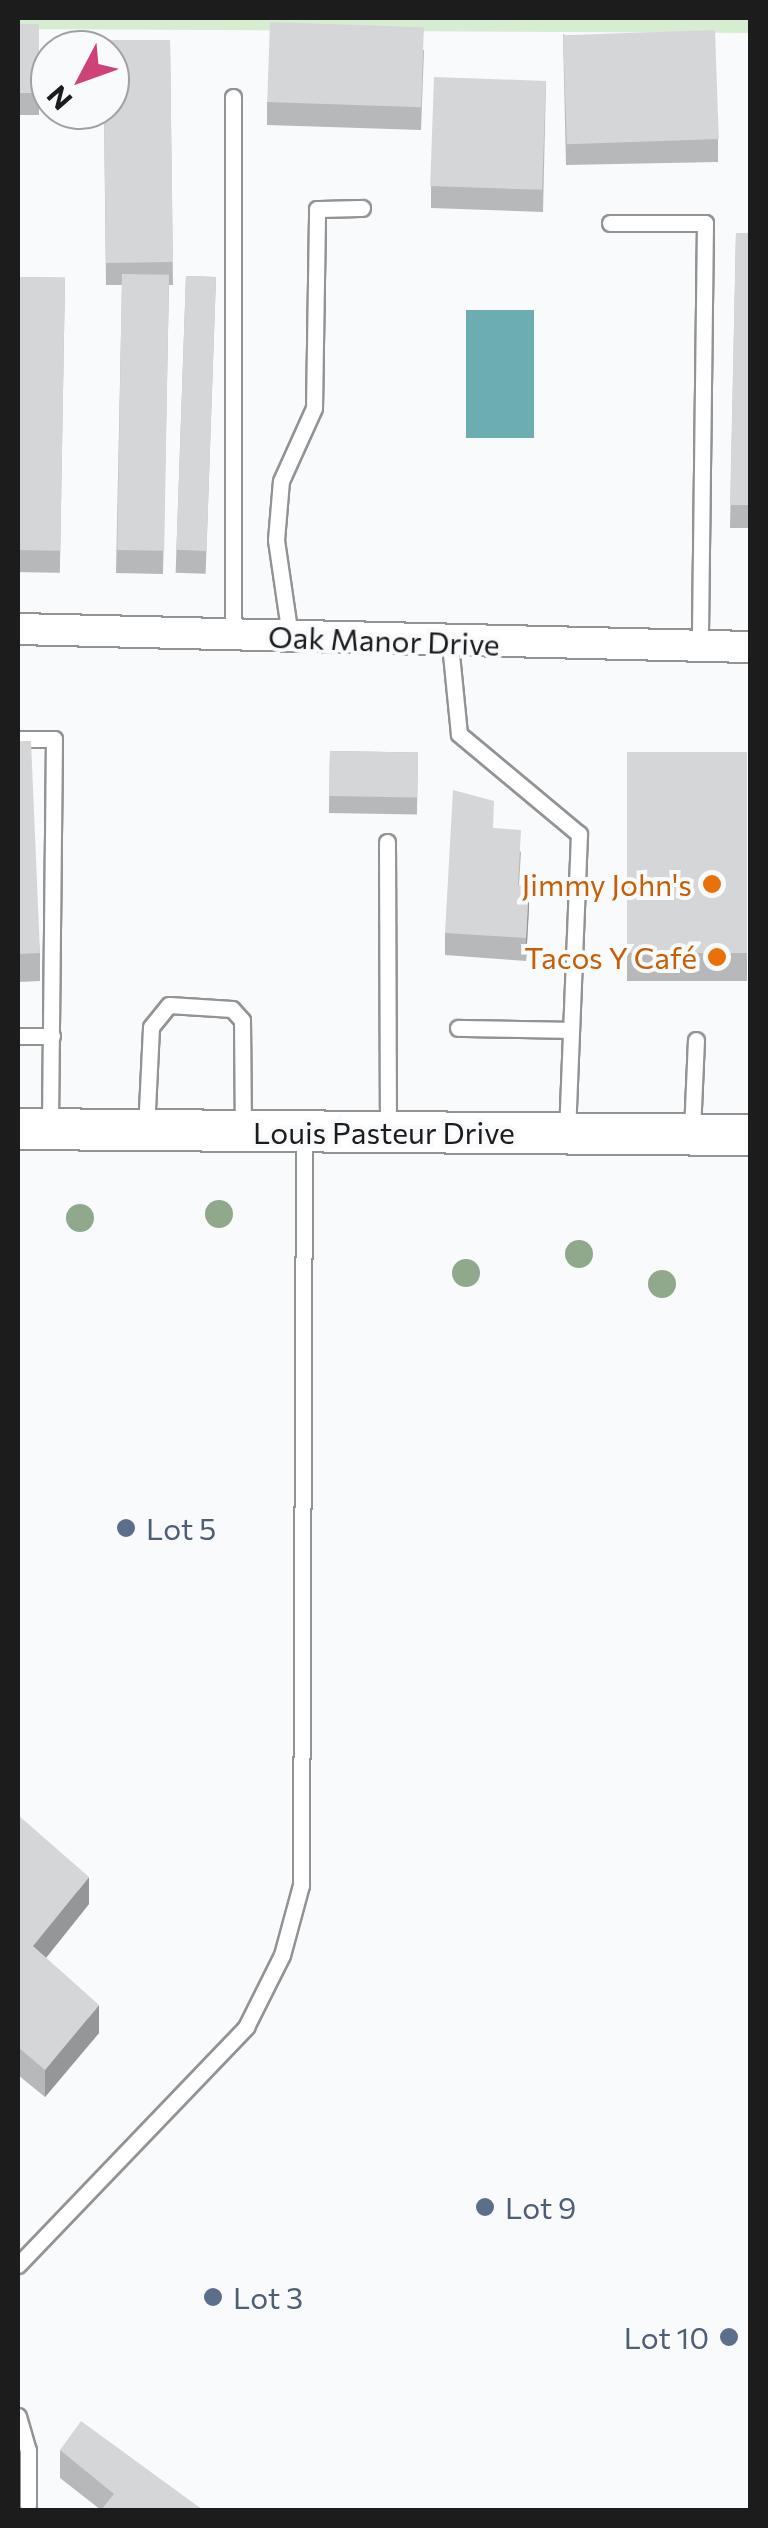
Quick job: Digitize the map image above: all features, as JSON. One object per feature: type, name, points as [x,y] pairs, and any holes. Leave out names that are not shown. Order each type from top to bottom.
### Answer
[{"type":"street","name":"Oak Manor Drive","points":[[18,629],[450,644],[750,646]]},
{"type":"street","name":"Louis Pasteur Drive","points":[[34,1129],[388,1135],[750,1135]]},
{"type":"lane","points":[[233,97],[233,634]]},
{"type":"lane","points":[[290,636],[276,540],[281,481],[314,408],[317,209],[362,208]]},
{"type":"lane","points":[[610,223],[704,223],[700,645]]},
{"type":"lane","points":[[450,644],[460,734],[578,834],[567,1132]]},
{"type":"lane","points":[[18,739],[54,740],[52,1036],[34,1129]]},
{"type":"lane","points":[[387,842],[388,1135]]},
{"type":"lane","points":[[146,1130],[151,1027],[169,1005],[232,1009],[242,1020],[244,1131]]},
{"type":"lane","points":[[458,1028],[568,1030]]},
{"type":"lane","points":[[18,1036],[52,1036]]},
{"type":"lane","points":[[692,1134],[696,1040]]},
{"type":"lane","points":[[18,2265],[246,2028],[282,1955],[300,1885],[307,1275],[304,1131]]},
{"type":"lane","points":[[18,2416],[28,2450],[28,2505]]},
{"type":"green space","points":[[18,18],[750,18],[750,33],[18,29]]},
{"type":"water","points":[[466,310],[534,310],[534,438],[466,438]]},
{"type":"building","points":[[270,22],[424,27],[421,107],[267,102]]},
{"type":"building","points":[[18,24],[39,24],[39,30],[30,30],[30,93],[18,93]]},
{"type":"building","points":[[715,30],[719,139],[567,144],[563,35]]},
{"type":"building","points":[[130,40],[170,40],[173,262],[106,263],[104,130],[130,130]]},
{"type":"building","points":[[434,77],[546,81],[542,190],[430,186]]},
{"type":"building","points":[[736,233],[750,233],[750,505],[730,505]]},
{"type":"building","points":[[122,274],[169,275],[164,551],[117,550]]},
{"type":"building","points":[[186,276],[216,277],[206,551],[176,550]]},
{"type":"building","points":[[18,277],[65,278],[60,551],[18,550]]},
{"type":"building","points":[[18,741],[31,741],[40,953],[18,954]]},
{"type":"building","points":[[330,751],[418,753],[417,798],[329,796]]},
{"type":"building","points":[[627,752],[747,752],[747,953],[627,953]]},
{"type":"building","points":[[453,790],[494,801],[493,828],[521,830],[518,885],[529,885],[526,938],[445,933]]},
{"type":"building","points":[[18,1815],[89,1877],[33,1946],[99,2005],[45,2070],[18,2047]]},
{"type":"building","points":[[81,2421],[203,2510],[101,2510],[114,2494],[60,2450]]},
{"type":"place","name":"Jimmy John's","points":[[712,884]]},
{"type":"place","name":"Tacos Y Café","points":[[717,957]]},
{"type":"place","name":"Lot 5","points":[[126,1528]]},
{"type":"place","name":"Lot 9","points":[[485,2207]]},
{"type":"place","name":"Lot 3","points":[[213,2297]]},
{"type":"place","name":"Lot 10","points":[[729,2337]]}]
